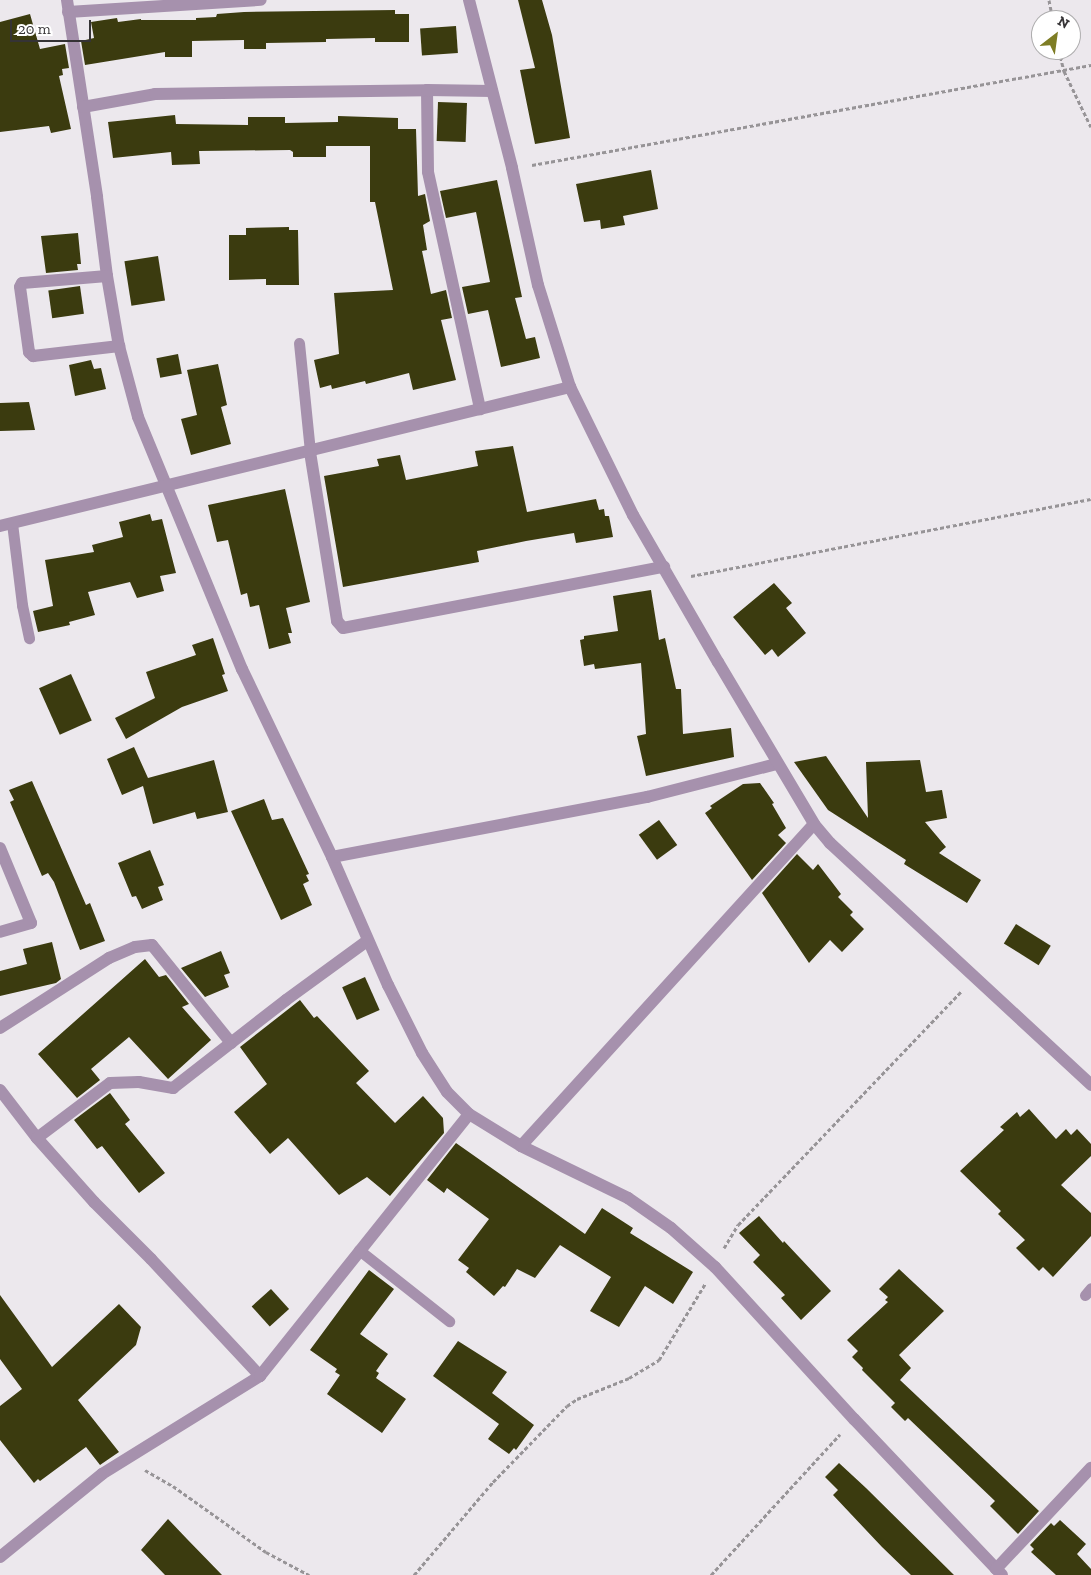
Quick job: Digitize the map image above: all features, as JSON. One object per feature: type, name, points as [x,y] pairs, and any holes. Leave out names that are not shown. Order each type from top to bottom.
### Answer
[{"type":"street","points":[[261,0],[68,6],[107,276],[119,346],[138,417],[165,485],[242,669],[332,856],[367,941],[422,1053],[447,1092],[469,1114],[521,1146],[628,1198],[671,1228],[715,1267],[854,1419],[999,1572],[1091,1468]]},
{"type":"street","points":[[468,0],[512,168],[538,285],[570,387],[633,515],[776,764],[814,824],[830,844],[1091,1085]]},
{"type":"street","points":[[83,108],[155,94],[427,90],[492,91]]},
{"type":"street","points":[[427,90],[428,172],[480,409]]},
{"type":"street","points":[[107,276],[22,283],[20,287],[30,352],[33,356],[119,346]]},
{"type":"street","points":[[6,524],[310,452],[570,387]]},
{"type":"street","points":[[310,452],[337,620],[343,628],[664,568]]},
{"type":"street","points":[[332,856],[647,797],[776,764]]},
{"type":"street","points":[[521,1146],[814,824]]},
{"type":"street","points":[[0,848],[31,923],[0,932]]},
{"type":"street","points":[[37,1138],[110,1083],[138,1082],[173,1088],[367,941]]},
{"type":"street","points":[[0,1028],[109,958],[135,947],[152,945],[231,1043]]},
{"type":"street","points":[[0,1090],[37,1138],[94,1202],[260,1376]]},
{"type":"street","points":[[0,1557],[102,1474],[260,1376],[469,1114]]},
{"type":"lane","points":[[300,343],[310,452]]},
{"type":"lane","points":[[6,524],[29,638]]},
{"type":"lane","points":[[359,1250],[449,1321]]},
{"type":"path","points":[[1061,60],[1064,71],[1091,127]]},
{"type":"path","points":[[512,168],[1091,65]]},
{"type":"path","points":[[671,580],[1091,499]]},
{"type":"path","points":[[711,1575],[854,1419]]},
{"type":"path","points":[[127,1459],[173,1486],[266,1552],[309,1575]]},
{"type":"building","points":[[518,0],[542,0],[552,35],[570,138],[535,144],[520,70],[535,68]]},
{"type":"building","points":[[395,10],[395,14],[409,14],[409,42],[375,42],[375,38],[326,39],[326,42],[266,43],[266,49],[244,49],[244,40],[192,41],[192,57],[165,57],[165,52],[85,65],[81,41],[94,38],[91,22],[117,18],[118,22],[141,19],[196,20],[196,18],[216,17],[217,14],[244,12]]},
{"type":"building","points":[[30,14],[40,49],[65,44],[69,68],[62,69],[63,75],[59,76],[71,129],[51,133],[49,126],[0,132],[0,22]]},
{"type":"building","points":[[456,26],[458,53],[422,55],[420,29]]},
{"type":"building","points":[[438,102],[467,103],[466,142],[437,141]]},
{"type":"building","points":[[175,115],[176,124],[248,125],[248,117],[285,117],[285,123],[338,122],[338,116],[398,118],[398,129],[416,129],[418,196],[425,194],[430,221],[423,225],[427,250],[422,251],[431,294],[446,290],[452,318],[441,320],[456,380],[413,390],[409,373],[366,384],[365,381],[332,389],[331,385],[320,388],[314,360],[339,354],[334,293],[393,290],[375,202],[370,202],[370,146],[326,146],[326,157],[293,157],[293,152],[290,150],[199,151],[200,164],[172,165],[171,152],[113,158],[108,122]]},
{"type":"building","points":[[651,170],[658,209],[623,216],[625,225],[601,229],[600,220],[584,222],[576,184]]},
{"type":"building","points":[[497,180],[522,297],[515,298],[526,339],[535,337],[540,358],[501,367],[488,310],[468,314],[462,287],[490,282],[476,212],[446,218],[440,191]]},
{"type":"building","points":[[289,227],[289,230],[298,230],[299,285],[266,285],[266,279],[229,280],[229,235],[246,235],[246,228]]},
{"type":"building","points":[[78,233],[81,264],[77,264],[78,270],[46,273],[41,236]]},
{"type":"building","points":[[158,256],[165,300],[131,306],[124,261]]},
{"type":"building","points":[[80,286],[84,314],[52,318],[48,290]]},
{"type":"building","points":[[178,354],[182,374],[160,378],[156,358]]},
{"type":"building","points":[[91,360],[94,369],[101,368],[106,389],[75,396],[69,365]]},
{"type":"building","points":[[218,364],[227,405],[221,407],[231,444],[191,455],[181,419],[197,415],[187,370]]},
{"type":"building","points":[[29,402],[35,430],[0,431],[0,403]]},
{"type":"building","points":[[513,446],[527,512],[596,499],[599,510],[604,509],[605,516],[609,516],[613,537],[576,543],[574,533],[526,541],[477,551],[479,562],[343,587],[324,476],[379,466],[377,459],[400,455],[406,480],[478,466],[475,451]]},
{"type":"building","points":[[285,489],[310,602],[286,608],[292,633],[288,633],[291,643],[269,649],[259,605],[250,607],[247,593],[241,595],[228,540],[217,542],[208,505]]},
{"type":"building","points":[[150,514],[152,521],[162,519],[176,573],[160,576],[164,591],[137,598],[130,582],[88,592],[95,615],[69,622],[70,625],[38,632],[33,611],[53,606],[45,560],[94,552],[92,545],[123,537],[119,522]]},
{"type":"building","points":[[774,583],[792,603],[786,608],[806,633],[778,657],[772,649],[765,655],[733,617]]},
{"type":"building","points":[[651,590],[659,640],[665,638],[676,689],[681,689],[683,734],[731,728],[734,757],[646,776],[637,736],[646,734],[641,663],[595,669],[594,664],[584,666],[580,640],[584,639],[584,636],[618,631],[613,596]]},
{"type":"building","points":[[213,638],[225,674],[222,675],[228,691],[182,707],[126,739],[115,718],[155,698],[146,672],[196,655],[192,645]]},
{"type":"building","points":[[71,674],[92,721],[60,735],[39,688]]},
{"type":"building","points":[[134,747],[148,778],[214,760],[228,812],[197,819],[195,812],[153,824],[143,786],[122,795],[107,759]]},
{"type":"building","points":[[826,756],[868,818],[866,762],[920,760],[926,792],[942,790],[947,818],[925,822],[946,847],[939,853],[981,880],[967,903],[904,864],[906,860],[828,810],[794,762]]},
{"type":"building","points":[[32,781],[86,905],[90,903],[105,941],[80,950],[54,882],[48,873],[42,876],[10,802],[14,800],[9,790]]},
{"type":"building","points":[[760,783],[774,803],[772,804],[786,828],[778,835],[786,843],[752,880],[705,813],[712,808],[710,806],[743,784]]},
{"type":"building","points":[[264,799],[272,820],[283,818],[309,874],[306,875],[309,881],[303,884],[312,905],[281,920],[231,811]]},
{"type":"building","points":[[659,820],[677,845],[657,860],[639,835]]},
{"type":"building","points":[[150,850],[164,885],[158,887],[163,900],[142,909],[136,896],[132,897],[118,863]]},
{"type":"building","points":[[797,854],[813,870],[818,864],[841,894],[838,897],[853,912],[850,915],[864,929],[842,952],[830,940],[809,963],[762,893]]},
{"type":"building","points":[[1016,924],[1051,946],[1039,965],[1004,944]]},
{"type":"building","points":[[52,942],[61,979],[56,983],[0,996],[0,971],[27,964],[23,949]]},
{"type":"building","points":[[221,951],[230,973],[224,975],[229,987],[205,997],[181,968]]},
{"type":"building","points":[[145,959],[159,977],[166,975],[189,1004],[182,1007],[211,1040],[168,1079],[129,1037],[91,1069],[100,1080],[77,1098],[38,1054]]},
{"type":"building","points":[[365,977],[380,1010],[357,1020],[342,987]]},
{"type":"building","points":[[300,1000],[314,1018],[317,1016],[369,1071],[356,1083],[395,1123],[423,1096],[443,1118],[444,1133],[390,1196],[367,1177],[339,1195],[288,1138],[270,1154],[234,1112],[267,1084],[240,1047]]},
{"type":"building","points":[[110,1093],[130,1120],[125,1124],[165,1173],[139,1193],[102,1146],[97,1149],[74,1120]]},
{"type":"building","points":[[1029,1109],[1056,1139],[1066,1129],[1071,1135],[1077,1129],[1091,1144],[1091,1156],[1061,1185],[1091,1213],[1091,1236],[1053,1277],[1043,1267],[1039,1271],[1016,1248],[1025,1240],[998,1214],[1001,1211],[960,1171],[1004,1130],[1000,1127],[1017,1112],[1020,1117]]},
{"type":"building","points":[[456,1143],[585,1234],[602,1208],[633,1228],[630,1233],[693,1272],[673,1304],[645,1286],[619,1327],[590,1311],[611,1277],[560,1245],[535,1278],[517,1269],[505,1287],[503,1286],[494,1296],[466,1272],[469,1268],[458,1260],[489,1219],[447,1188],[444,1193],[427,1180]]},
{"type":"building","points":[[759,1216],[831,1291],[801,1320],[781,1298],[785,1295],[753,1262],[760,1255],[739,1233]]},
{"type":"building","points":[[899,1269],[944,1311],[899,1355],[911,1368],[900,1380],[1039,1511],[1018,1534],[990,1506],[995,1501],[908,1418],[905,1421],[891,1407],[895,1403],[862,1370],[863,1368],[852,1357],[858,1351],[847,1340],[888,1302],[885,1300],[888,1297],[879,1289]]},
{"type":"building","points":[[369,1270],[394,1289],[360,1334],[388,1354],[376,1371],[379,1373],[376,1378],[406,1399],[382,1433],[327,1394],[340,1375],[335,1372],[337,1369],[310,1350]]},
{"type":"building","points":[[271,1289],[289,1309],[270,1326],[252,1306]]},
{"type":"building","points":[[0,1295],[52,1367],[119,1304],[141,1327],[136,1345],[78,1400],[119,1452],[100,1465],[86,1447],[40,1481],[38,1479],[34,1483],[0,1440],[0,1406],[22,1389],[0,1359]]},
{"type":"building","points":[[458,1341],[507,1372],[492,1393],[534,1425],[516,1450],[514,1448],[509,1454],[488,1439],[499,1424],[433,1376]]},
{"type":"building","points":[[839,1463],[954,1575],[911,1575],[882,1547],[833,1495],[838,1490],[825,1477]]},
{"type":"building","points":[[168,1519],[222,1575],[165,1575],[141,1550]]},
{"type":"building","points":[[1060,1520],[1086,1544],[1077,1554],[1091,1569],[1091,1575],[1056,1575],[1031,1552],[1034,1549],[1030,1545],[1051,1523],[1054,1526]]}]
